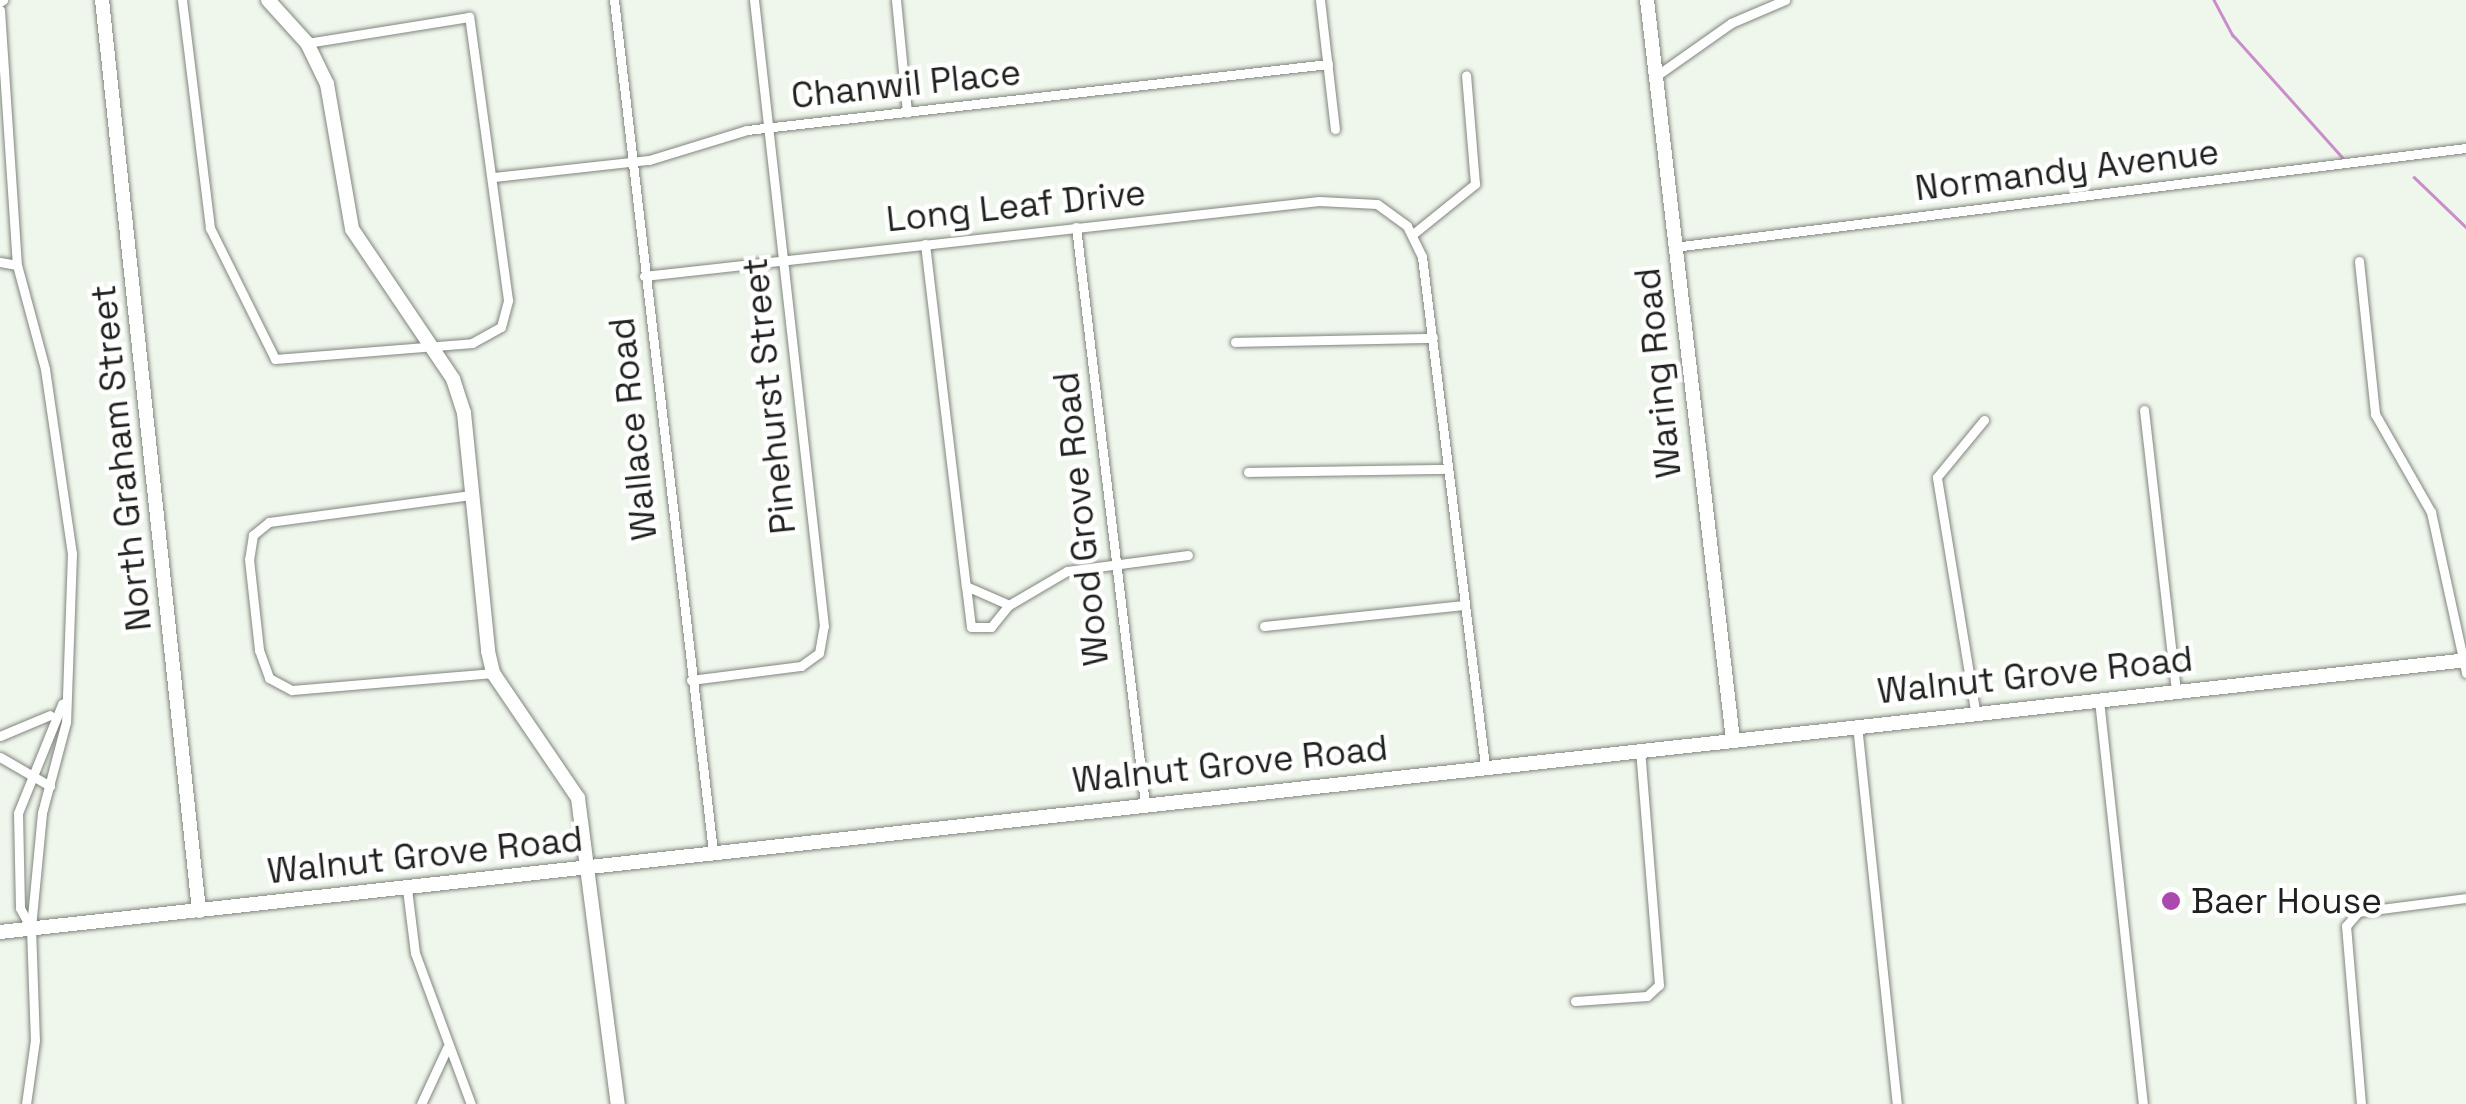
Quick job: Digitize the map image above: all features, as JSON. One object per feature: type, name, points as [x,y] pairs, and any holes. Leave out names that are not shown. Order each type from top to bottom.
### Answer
[{"type":"main road","name":"North Graham Street","points":[[102,0],[199,910]]},
{"type":"main road","points":[[268,0],[307,42],[335,113],[352,228],[433,347],[464,413],[470,495],[493,674],[565,769],[588,868],[618,1104]]},
{"type":"main road","name":"Waring Road","points":[[1647,0],[1733,740]]},
{"type":"main road","name":"Walnut Grove Road","points":[[0,932],[407,890],[1974,710],[2465,664]]},
{"type":"street","points":[[182,0],[210,228],[264,346],[275,360],[490,340],[506,314],[494,177],[473,13],[307,42]]},
{"type":"street","name":"Wallace Road","points":[[614,0],[714,852]]},
{"type":"street","name":"Pinehurst Street","points":[[691,680],[802,666],[820,653],[754,0]]},
{"type":"street","points":[[896,0],[907,112]]},
{"type":"street","points":[[1320,0],[1335,129]]},
{"type":"street","points":[[1656,76],[1731,23],[1785,0]]},
{"type":"street","points":[[0,10],[9,196],[17,265],[65,482],[72,631],[31,928],[36,1040],[26,1104]]},
{"type":"street","name":"Chanwil Place","points":[[494,177],[631,162],[768,128],[1328,64]]},
{"type":"street","points":[[1466,75],[1477,178],[1413,234],[1433,338],[1485,766]]},
{"type":"street","name":"Normandy Avenue","points":[[1674,247],[2466,148]]},
{"type":"street","points":[[0,211],[9,196]]},
{"type":"street","name":"Long Leaf Drive","points":[[644,276],[1338,199],[1391,213],[1413,234]]},
{"type":"street","name":"Wood Grove Road","points":[[1076,227],[1144,804]]},
{"type":"street","points":[[925,244],[971,627],[990,627],[1009,606],[1056,574],[1188,555]]},
{"type":"street","points":[[2359,261],[2375,414],[2431,512],[2465,664]]},
{"type":"street","points":[[0,262],[17,265]]},
{"type":"street","points":[[1234,342],[1433,338]]},
{"type":"street","points":[[2144,410],[2176,690]]},
{"type":"street","points":[[1974,710],[1937,477],[1984,420]]},
{"type":"street","points":[[1248,472],[1448,468]]},
{"type":"street","points":[[470,495],[294,512],[253,535],[258,650],[269,678],[292,690],[493,674]]},
{"type":"street","points":[[966,586],[1009,606]]},
{"type":"street","points":[[1264,626],[1464,605]]},
{"type":"street","points":[[2099,697],[2143,1104]]},
{"type":"street","points":[[0,736],[63,703]]},
{"type":"street","points":[[31,928],[15,858],[30,779],[63,703]]},
{"type":"street","points":[[1857,726],[1897,1104]]},
{"type":"street","points":[[1575,1001],[1647,996],[1659,985],[1640,749]]},
{"type":"street","points":[[0,756],[30,779],[50,786]]},
{"type":"street","points":[[407,890],[415,952],[471,1104]]},
{"type":"street","points":[[2361,1104],[2346,926],[2358,912],[2466,898]]},
{"type":"street","points":[[421,1104],[448,1046]]},
{"type":"waterway","points":[[2214,0],[2233,35],[2343,158]]},
{"type":"waterway","points":[[2414,177],[2466,227]]},
{"type":"place","name":"Baer House","points":[[2171,901]]}]
